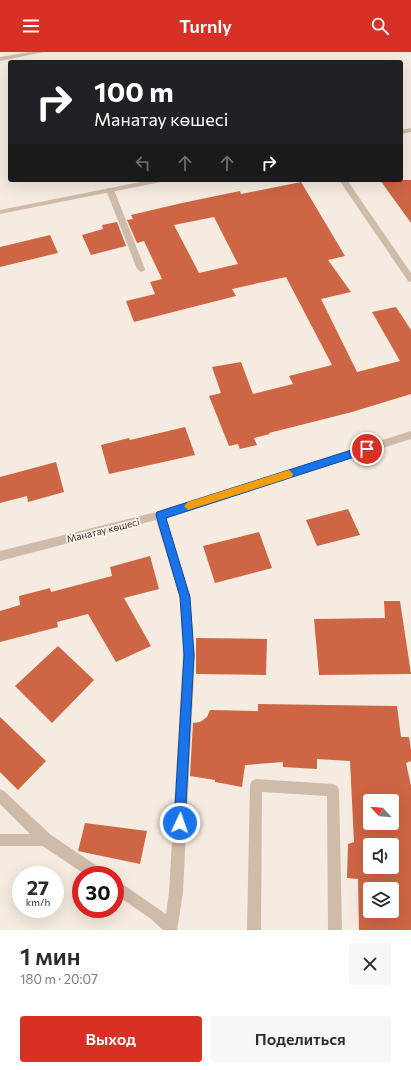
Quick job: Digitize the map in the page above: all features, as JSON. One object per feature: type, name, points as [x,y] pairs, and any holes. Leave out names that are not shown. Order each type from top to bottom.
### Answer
[{"type":"street","points":[[0,59],[41,52]]},
{"type":"street","points":[[0,212],[151,182]]},
{"type":"street","points":[[344,182],[411,279]]},
{"type":"street","points":[[110,190],[141,269]]},
{"type":"street","name":"Манатау көшесі","points":[[0,556],[160,515],[411,435]]},
{"type":"street","points":[[160,515],[185,597],[189,655],[176,892],[170,928]]},
{"type":"street","points":[[254,930],[256,786],[333,790],[335,930]]},
{"type":"street","points":[[0,795],[46,840],[85,866]]},
{"type":"street","points":[[0,840],[46,840]]},
{"type":"street","points":[[124,892],[156,914],[170,928]]},
{"type":"building","points":[[403,180],[411,180],[411,223],[381,182],[403,182]]},
{"type":"building","points":[[301,182],[345,256],[328,260],[351,292],[321,299],[357,372],[400,361],[372,312],[396,307],[411,330],[411,394],[352,412],[269,433],[270,434],[254,438],[257,445],[240,449],[238,444],[229,446],[209,396],[221,393],[212,367],[241,362],[253,394],[293,384],[289,376],[332,365],[286,277],[232,289],[236,296],[134,322],[126,301],[155,294],[150,282],[162,279],[144,241],[137,243],[127,220],[133,219],[131,215],[182,203],[240,191],[241,194]],"holes":[[[214,217],[238,264],[199,273],[174,225]]]},
{"type":"building","points":[[117,222],[126,246],[91,255],[82,235],[103,229],[102,225]]},
{"type":"building","points":[[50,235],[58,253],[0,267],[0,247]]},
{"type":"building","points":[[185,427],[195,455],[109,474],[101,445]]},
{"type":"building","points":[[56,462],[64,492],[28,502],[27,496],[0,503],[0,477]]},
{"type":"building","points":[[348,509],[360,535],[317,546],[306,520]]},
{"type":"building","points":[[259,532],[272,568],[215,583],[203,546]]},
{"type":"building","points":[[150,556],[159,589],[124,598],[151,646],[116,662],[88,614],[57,622],[58,627],[0,642],[0,611],[20,605],[19,596],[50,588],[51,592],[112,576],[110,567]]},
{"type":"building","points":[[384,601],[400,601],[411,674],[319,675],[314,619],[385,618]]},
{"type":"building","points":[[196,638],[267,639],[266,675],[196,674]]},
{"type":"building","points":[[58,646],[94,680],[52,723],[15,686]]},
{"type":"building","points":[[258,704],[397,706],[401,737],[409,737],[411,750],[411,761],[406,763],[411,786],[411,930],[359,930],[358,879],[347,878],[348,844],[354,842],[350,761],[317,759],[317,769],[283,767],[283,762],[245,765],[242,787],[215,782],[215,780],[190,776],[193,723],[200,722],[207,717],[210,710],[258,711]]},
{"type":"building","points":[[0,717],[46,761],[18,790],[0,772]]},
{"type":"building","points":[[85,823],[147,831],[140,864],[78,851]]},
{"type":"slow traffic","points":[[188,506],[289,474]]},
{"type":"route","points":[[180,823],[189,655],[185,597],[160,515],[367,449]]}]
